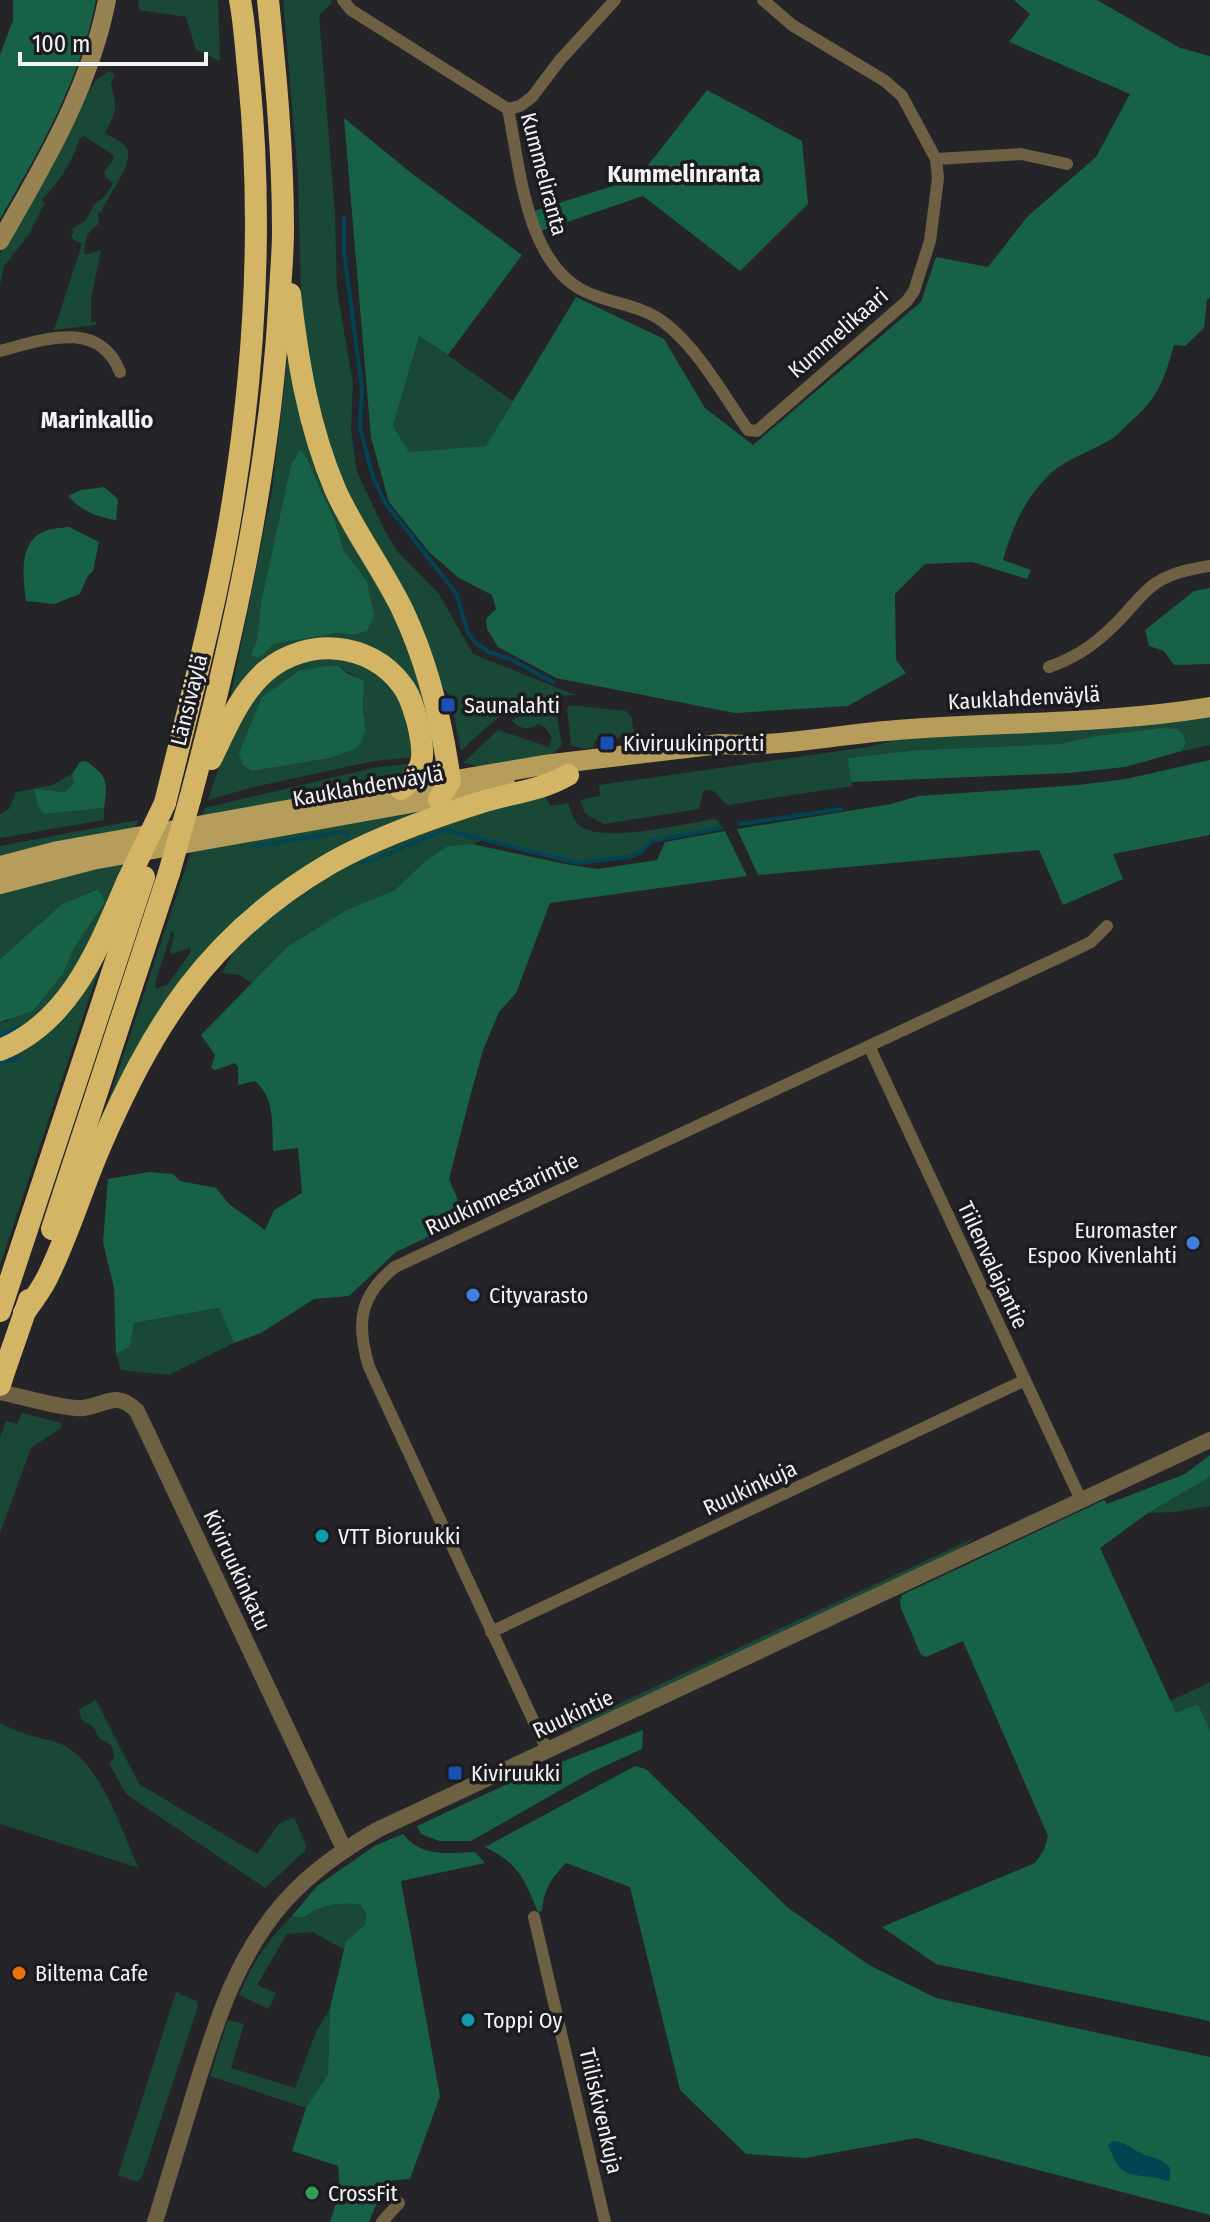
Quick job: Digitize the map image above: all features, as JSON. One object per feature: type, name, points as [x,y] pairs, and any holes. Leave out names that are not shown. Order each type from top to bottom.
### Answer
[{"type":"highway","name":"Länsiväylä","points":[[136,879],[165,803],[212,605],[232,508],[249,372],[257,233],[253,123],[240,0]]},
{"type":"highway","name":"Länsiväylä","points":[[1,1385],[169,873],[218,694],[256,507],[275,373],[283,233],[280,115],[268,0]]},
{"type":"highway","points":[[283,233],[298,365],[310,419],[337,493],[401,608],[417,645],[431,686],[444,790]]},
{"type":"highway","points":[[190,799],[236,708],[249,691],[265,672],[282,660],[314,648],[348,650],[364,655],[390,671],[402,684],[415,712],[423,757],[420,770],[401,789]]},
{"type":"highway","points":[[24,1313],[47,1278],[97,1155],[151,1044],[205,964],[236,932],[300,882],[358,849],[551,776]]},
{"type":"highway","points":[[0,1050],[41,1027],[69,995],[136,879]]},
{"type":"highway","points":[[0,1311],[136,879]]},
{"type":"main road","points":[[0,241],[72,108],[94,50],[107,0]]},
{"type":"main road","name":"Kauklahdenväylä","points":[[0,884],[92,860],[444,790],[551,776],[596,764],[720,744],[746,746],[898,730],[1145,715],[1210,707]]},
{"type":"main road","name":"Kauklahdenväylä","points":[[0,866],[58,851],[401,789],[444,790]]},
{"type":"street","name":"Kummeliranta","points":[[343,0],[351,10],[508,109],[533,228],[544,251],[561,274],[585,292],[651,314],[665,322],[681,337],[748,430],[757,431]]},
{"type":"street","points":[[508,109],[520,106],[532,97],[560,60],[615,0]]},
{"type":"street","name":"Kummelikaari","points":[[757,431],[892,315],[914,291],[930,241],[938,178],[936,159],[902,96],[885,81],[792,25],[763,0]]},
{"type":"street","points":[[936,159],[1021,154],[1067,164]]},
{"type":"street","points":[[0,351],[68,336],[89,339],[109,353],[120,372]]},
{"type":"street","points":[[1049,667],[1088,649],[1147,589],[1159,581],[1210,566]]},
{"type":"street","name":"Ruukinmestarintie","points":[[547,1750],[369,1367],[362,1345],[361,1322],[372,1288],[395,1267],[409,1260],[1062,956],[1091,942],[1107,926]]},
{"type":"street","name":"Tiilenvalajantie","points":[[869,1046],[1081,1500]]},
{"type":"street","name":"Ruukinkuja","points":[[491,1632],[1025,1380]]},
{"type":"street","name":"Kiviruukinkatu","points":[[1,1385],[32,1397],[82,1408],[118,1399],[129,1403],[137,1411],[344,1849]]},
{"type":"street","name":"Ruukintie","points":[[155,2222],[217,2021],[236,1971],[285,1901],[305,1880],[344,1849],[377,1830],[1210,1440]]},
{"type":"street","name":"Tiiliskivenkuja","points":[[534,1917],[605,2222]]},
{"type":"street","points":[[382,2222],[399,2203]]},
{"type":"green space","points":[[13,0],[96,0],[80,58],[57,114],[0,219],[0,55],[13,20]]},
{"type":"green space","points":[[138,0],[218,0],[220,61],[196,50],[186,17],[139,10]]},
{"type":"green space","points":[[283,0],[330,0],[332,3],[319,15],[335,213],[337,290],[353,384],[351,430],[357,472],[398,552],[439,594],[473,654],[575,695],[540,698],[512,709],[461,751],[450,695],[437,684],[331,463],[302,337],[298,176]]},
{"type":"green space","points":[[1014,0],[1097,0],[1180,48],[1210,56],[1210,298],[1207,299],[1204,328],[1185,346],[1174,345],[1167,370],[1147,406],[1113,438],[1068,461],[1038,487],[1014,527],[1003,560],[1031,570],[1027,579],[972,562],[925,564],[895,594],[896,660],[906,673],[848,706],[735,713],[556,678],[498,647],[487,629],[486,619],[496,609],[492,595],[459,578],[429,552],[389,502],[371,438],[344,118],[410,172],[522,255],[448,355],[419,336],[393,426],[409,452],[486,446],[576,297],[664,339],[705,408],[753,445],[921,302],[936,257],[988,267],[1028,216],[1096,157],[1130,94],[1009,42],[1030,14]]},
{"type":"green space","points":[[109,71],[115,74],[111,83],[115,107],[105,133],[124,145],[128,154],[119,180],[98,213],[99,224],[92,229],[85,242],[85,255],[101,250],[91,299],[91,322],[96,322],[96,325],[54,330],[82,244],[71,238],[74,231],[71,230],[86,220],[113,183],[104,173],[113,155],[84,136],[80,138],[65,170],[43,198],[42,202],[45,202],[30,233],[4,266],[0,285],[0,254],[82,103],[96,80]]},
{"type":"green space","points":[[707,90],[802,141],[808,204],[740,271],[643,196],[541,231],[534,211],[638,178]]},
{"type":"green space","points":[[419,335],[513,401],[486,447],[409,452],[393,426]]},
{"type":"green space","points":[[288,356],[413,653],[437,754],[428,756],[417,700],[325,642],[229,704],[272,491]],"holes":[[[300,451],[307,458],[336,524],[344,551],[367,581],[367,631],[356,635],[338,633],[274,644],[264,654],[251,654],[257,640],[261,602],[291,465]]]},
{"type":"green space","points":[[300,450],[307,458],[336,524],[344,551],[367,581],[374,616],[367,631],[274,644],[256,658],[251,654],[257,640],[261,602],[291,465]]},
{"type":"green space","points":[[104,487],[118,499],[116,520],[90,512],[68,496],[81,490]]},
{"type":"green space","points":[[69,527],[99,542],[93,571],[80,594],[54,604],[26,601],[24,562],[29,544],[46,531]]},
{"type":"green space","points":[[1210,588],[1210,664],[1174,665],[1164,651],[1149,646],[1145,630],[1194,591]]},
{"type":"green space","points":[[327,656],[371,668],[402,699],[414,757],[374,761],[208,800],[226,746],[250,700],[289,664]],"holes":[[[326,666],[364,680],[366,729],[330,758],[252,771],[243,766]]]},
{"type":"green space","points":[[338,666],[364,680],[366,729],[360,744],[355,749],[330,758],[252,771],[243,766],[239,753],[262,697],[299,671]]},
{"type":"green space","points":[[555,705],[562,746],[552,754],[543,755],[543,759],[478,766],[463,763],[498,730],[549,747],[552,738],[545,727],[538,724],[524,728],[512,720],[536,708]]},
{"type":"green space","points":[[569,705],[626,711],[632,718],[634,736],[595,741],[593,748],[571,745]]},
{"type":"green space","points":[[1210,714],[1210,745],[1182,751],[1186,743],[1159,728],[1059,744],[918,750],[849,758],[852,786],[728,805],[715,792],[708,790],[703,791],[699,809],[604,824],[585,814],[580,800],[600,796],[599,785],[868,747],[916,735]]},
{"type":"green space","points":[[1159,728],[1178,729],[1186,743],[1182,751],[1125,767],[1069,773],[851,782],[848,758],[918,750],[1059,744]]},
{"type":"green space","points":[[1210,760],[1210,835],[1113,854],[1123,879],[1063,905],[1039,850],[758,875],[737,829],[891,804],[918,796],[1126,779]]},
{"type":"green space","points":[[86,761],[99,771],[105,781],[104,808],[45,814],[39,809],[34,789],[64,792],[74,783],[72,774],[80,762]]},
{"type":"green space","points":[[413,765],[391,782],[202,817],[205,808],[373,768]]},
{"type":"green space","points":[[72,774],[74,783],[63,792],[34,790],[45,814],[104,808],[104,820],[0,838],[0,814],[9,809],[16,792],[52,785]]},
{"type":"green space","points":[[545,795],[550,806],[568,803],[577,823],[590,831],[624,833],[715,819],[721,828],[651,841],[640,853],[628,857],[578,863],[484,840],[449,846],[425,861],[395,890],[347,911],[287,947],[252,983],[239,975],[222,973],[234,951],[272,915],[353,861],[441,824]]},
{"type":"green space","points":[[450,802],[237,921],[101,1123],[192,849]],"holes":[[[172,931],[170,952],[190,948],[191,952],[168,984],[156,989],[155,983]]]},
{"type":"green space","points":[[138,820],[134,831],[0,859],[0,846]]},
{"type":"green space","points":[[725,831],[747,876],[550,903],[516,993],[499,1012],[483,1050],[471,1093],[449,1179],[466,1219],[396,1252],[349,1296],[314,1299],[261,1333],[234,1343],[219,1308],[134,1323],[130,1347],[116,1354],[114,1288],[103,1242],[108,1179],[149,1172],[173,1174],[180,1181],[216,1188],[229,1204],[265,1230],[274,1210],[302,1193],[298,1148],[273,1151],[271,1113],[266,1095],[255,1081],[238,1085],[238,1067],[235,1063],[215,1070],[211,1068],[215,1055],[201,1035],[287,947],[347,910],[395,890],[425,861],[448,846],[472,844],[598,869],[657,860],[665,842]]},
{"type":"green space","points":[[127,858],[95,941],[43,1018],[0,1042],[0,1022],[6,1022],[64,972],[74,948],[105,902],[97,889],[62,904],[0,959],[0,891]]},
{"type":"green space","points":[[98,889],[105,902],[74,948],[64,972],[33,1011],[0,1022],[0,959],[62,904]]},
{"type":"green space","points":[[105,951],[0,1265],[0,1057]]},
{"type":"green space","points":[[220,1308],[234,1343],[169,1375],[121,1370],[116,1354],[130,1347],[134,1323]]},
{"type":"green space","points":[[22,1413],[61,1423],[61,1428],[31,1448],[0,1533],[0,1437],[6,1421],[17,1424]]},
{"type":"green space","points":[[1210,1455],[1210,1477],[1148,1513],[1100,1548],[1176,1713],[1198,1704],[1210,1730],[1210,2021],[936,1964],[882,1927],[1035,1863],[1044,1850],[1048,1836],[963,1641],[926,1657],[921,1655],[901,1608],[902,1595],[1104,1500],[1107,1504],[1185,1474]]},
{"type":"green space","points":[[1210,1477],[1210,1506],[1148,1513]]},
{"type":"green space","points":[[974,1538],[956,1553],[573,1731],[571,1726]]},
{"type":"green space","points":[[1210,1682],[1210,1730],[1198,1704],[1176,1713],[1170,1701]]},
{"type":"green space","points":[[96,1700],[139,1784],[257,1854],[279,1824],[294,1817],[306,1845],[305,1851],[265,1888],[126,1794],[109,1763],[114,1758],[112,1748],[100,1739],[92,1726],[81,1719],[79,1709]]},
{"type":"green space","points":[[0,1723],[61,1744],[78,1756],[100,1784],[139,1868],[0,1824]]},
{"type":"green space","points":[[643,1730],[642,1749],[592,1772],[471,1841],[439,1841],[421,1834],[417,1826],[518,1779]]},
{"type":"green space","points":[[635,1766],[646,1769],[787,1907],[869,1965],[936,1998],[1210,2057],[1210,2215],[916,2138],[805,2158],[746,2154],[680,2090],[630,1887],[566,1863],[549,1885],[542,1911],[538,1912],[519,1873],[506,1860],[485,1847]]},
{"type":"green space","points":[[403,1834],[410,1842],[427,1851],[475,1852],[485,1863],[401,1881],[440,2096],[410,2179],[386,2181],[369,2222],[330,2222],[340,2190],[338,2166],[292,2151],[306,2108],[328,2074],[330,2008],[346,1941],[365,1925],[366,1913],[360,1904],[344,1904],[322,1907],[302,1918],[292,1916],[317,1886],[376,1845]]},
{"type":"green space","points":[[344,1902],[360,1904],[366,1912],[365,1925],[346,1941],[344,1950],[313,1932],[287,1934],[257,1985],[276,1993],[269,2009],[239,1995],[261,1952],[292,1916],[302,1918],[318,1907]]},
{"type":"green space","points":[[176,1992],[196,2001],[198,2006],[142,2177],[137,2182],[118,2175]]},
{"type":"green space","points":[[330,2008],[328,2074],[306,2108],[210,2076],[228,2020],[244,2024],[231,2068],[295,2088],[316,2032]]},
{"type":"water","points":[[1113,2141],[1161,2161],[1170,2168],[1170,2181],[1127,2173],[1119,2167],[1108,2145]]},
{"type":"waterway","points":[[344,218],[344,252],[362,389],[360,427],[373,477],[386,504],[456,593],[468,633],[476,643],[553,682]]},
{"type":"waterway","points":[[740,824],[841,809]]},
{"type":"waterway","points":[[362,862],[374,860],[445,830],[578,863],[628,857],[640,853],[651,841],[721,828]]},
{"type":"waterway","points":[[253,847],[340,832],[349,835]]},
{"type":"waterway","points":[[0,1035],[19,1027]]},
{"type":"waterway","points":[[0,1063],[19,1058]]},
{"type":"place","name":"Saunalahti","points":[[448,705]]},
{"type":"place","name":"Kiviruukinportti","points":[[607,743]]},
{"type":"place","name":"Euromaster Espoo Kivenlahti","points":[[1193,1243]]},
{"type":"place","name":"Cityvarasto","points":[[473,1295]]},
{"type":"place","name":"VTT Bioruukki","points":[[322,1536]]},
{"type":"place","name":"Kiviruukki","points":[[455,1773]]},
{"type":"place","name":"Biltema Cafe","points":[[19,1973]]},
{"type":"place","name":"Toppi Oy","points":[[468,2020]]},
{"type":"place","name":"CrossFit","points":[[312,2193]]},
{"type":"district","name":"Kummelinranta","points":[[684,174]]},
{"type":"district","name":"Marinkallio","points":[[97,420]]}]
